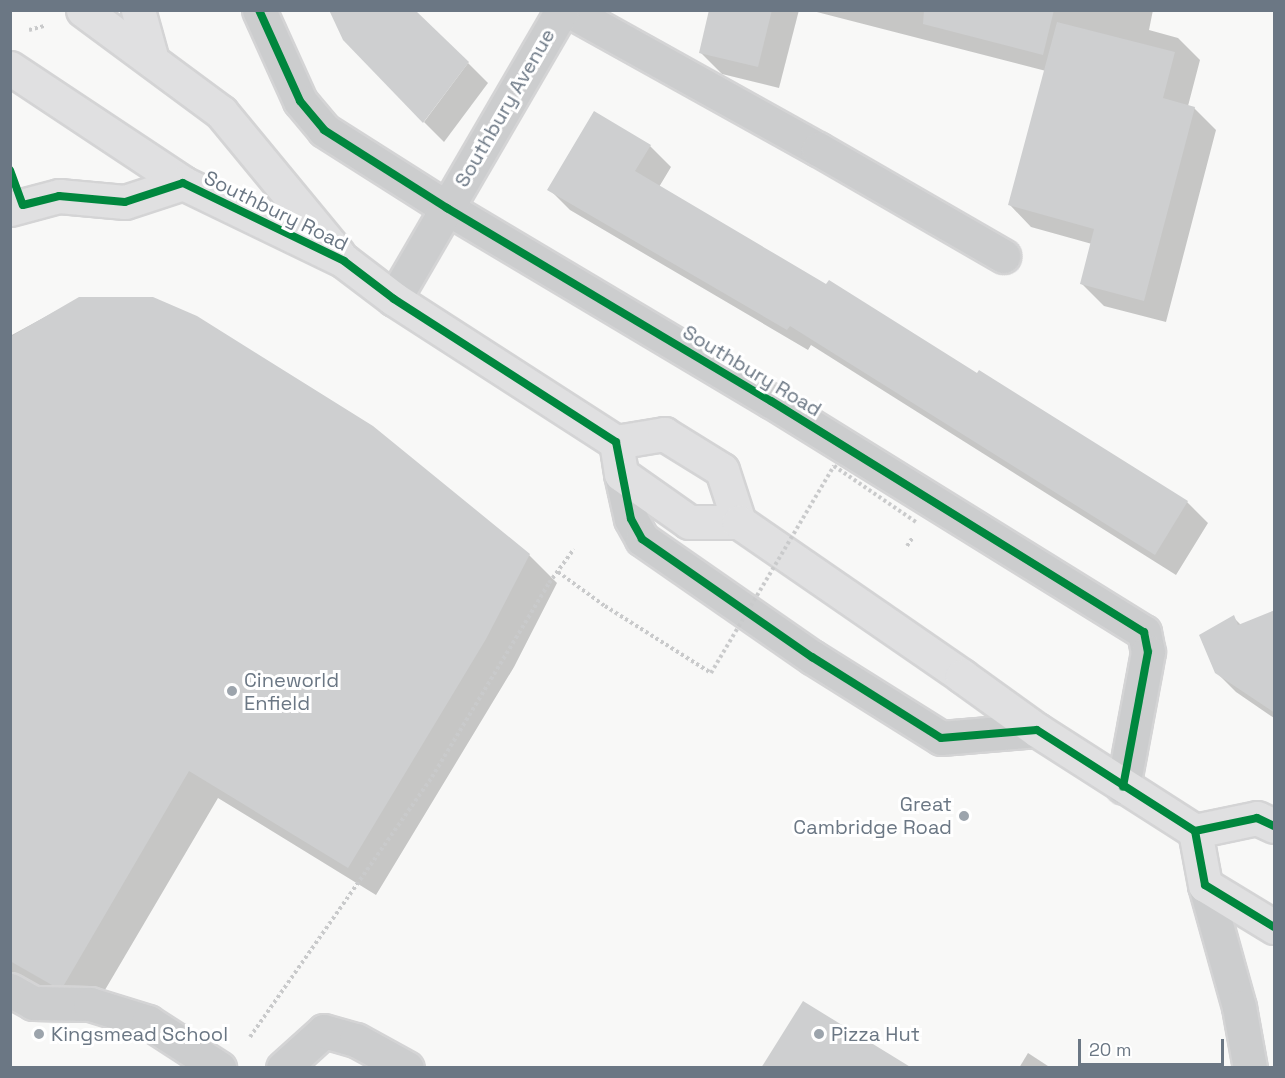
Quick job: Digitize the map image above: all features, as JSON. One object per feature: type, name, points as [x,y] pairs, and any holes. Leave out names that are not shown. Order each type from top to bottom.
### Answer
[{"type":"main road","name":"Southbury Road","points":[[83,10],[221,112],[344,261]]},
{"type":"main road","points":[[138,10],[152,60]]},
{"type":"main road","name":"Southbury Road","points":[[10,68],[183,183],[344,261],[394,299],[616,442]]},
{"type":"main road","points":[[10,209],[59,196],[125,202],[183,183]]},
{"type":"main road","points":[[739,522],[722,470],[664,434],[616,442],[621,474],[689,522],[739,522],[1037,730],[1195,831],[1257,818],[1275,826]]},
{"type":"main road","points":[[1195,831],[1205,885],[1275,927]]},
{"type":"street","name":"Southbury Road","points":[[259,10],[300,101],[324,130],[447,208],[771,402],[1144,632],[1148,652],[1123,787]]},
{"type":"street","name":"Southbury Avenue","points":[[394,299],[562,10]]},
{"type":"street","points":[[568,10],[819,149],[1003,256]]},
{"type":"street","points":[[621,474],[632,519],[642,539],[812,657],[941,738],[1037,730]]},
{"type":"street","points":[[1205,885],[1239,1007],[1250,1068]]},
{"type":"street","points":[[10,990],[33,1003],[90,1004],[148,1022],[219,1068]]},
{"type":"street","points":[[283,1068],[324,1031],[356,1040],[407,1068]]},
{"type":"path","points":[[24,36],[36,27],[51,26]]},
{"type":"path","points":[[558,572],[605,606],[711,673],[834,466],[916,522]]},
{"type":"path","points":[[249,1039],[432,777],[574,549]]},
{"type":"building","points":[[329,10],[415,10],[469,62],[423,123],[343,40]]},
{"type":"building","points":[[709,10],[772,10],[758,67],[699,53]]},
{"type":"building","points":[[924,10],[1054,10],[1043,55],[923,24]]},
{"type":"building","points":[[1057,22],[1175,52],[1163,98],[1195,107],[1144,301],[1080,284],[1094,229],[1008,205]]},
{"type":"building","points":[[594,111],[651,145],[635,171],[826,284],[829,280],[977,373],[979,370],[1188,501],[1155,555],[790,326],[787,330],[547,190]]},
{"type":"building","name":"Cineworld Enfield","points":[[79,297],[153,297],[197,316],[373,426],[530,554],[486,639],[348,868],[189,771],[64,985],[52,985],[10,961],[10,337]]},
{"type":"building","points":[[1275,610],[1275,713],[1215,673],[1199,635],[1234,615],[1238,625]]},
{"type":"building","name":"Pizza Hut","points":[[803,1001],[912,1068],[761,1068]]},
{"type":"cycle path","points":[[259,10],[300,101],[324,130],[447,208],[771,401],[1144,632],[1148,652],[1123,787]]},
{"type":"cycle path","points":[[10,170],[23,205],[59,196],[125,202],[183,183],[344,261],[394,299],[616,442],[631,519],[642,539],[812,657],[941,738],[1037,730],[1195,831],[1257,818],[1274,826]]},
{"type":"cycle path","points":[[1195,831],[1205,885],[1274,927]]},
{"type":"place","name":"Cineworld Enfield","points":[[232,691]]},
{"type":"place","name":"Great Cambridge Road","points":[[964,816]]},
{"type":"place","name":"Kingsmead School","points":[[39,1034]]},
{"type":"place","name":"Pizza Hut","points":[[819,1034]]}]
